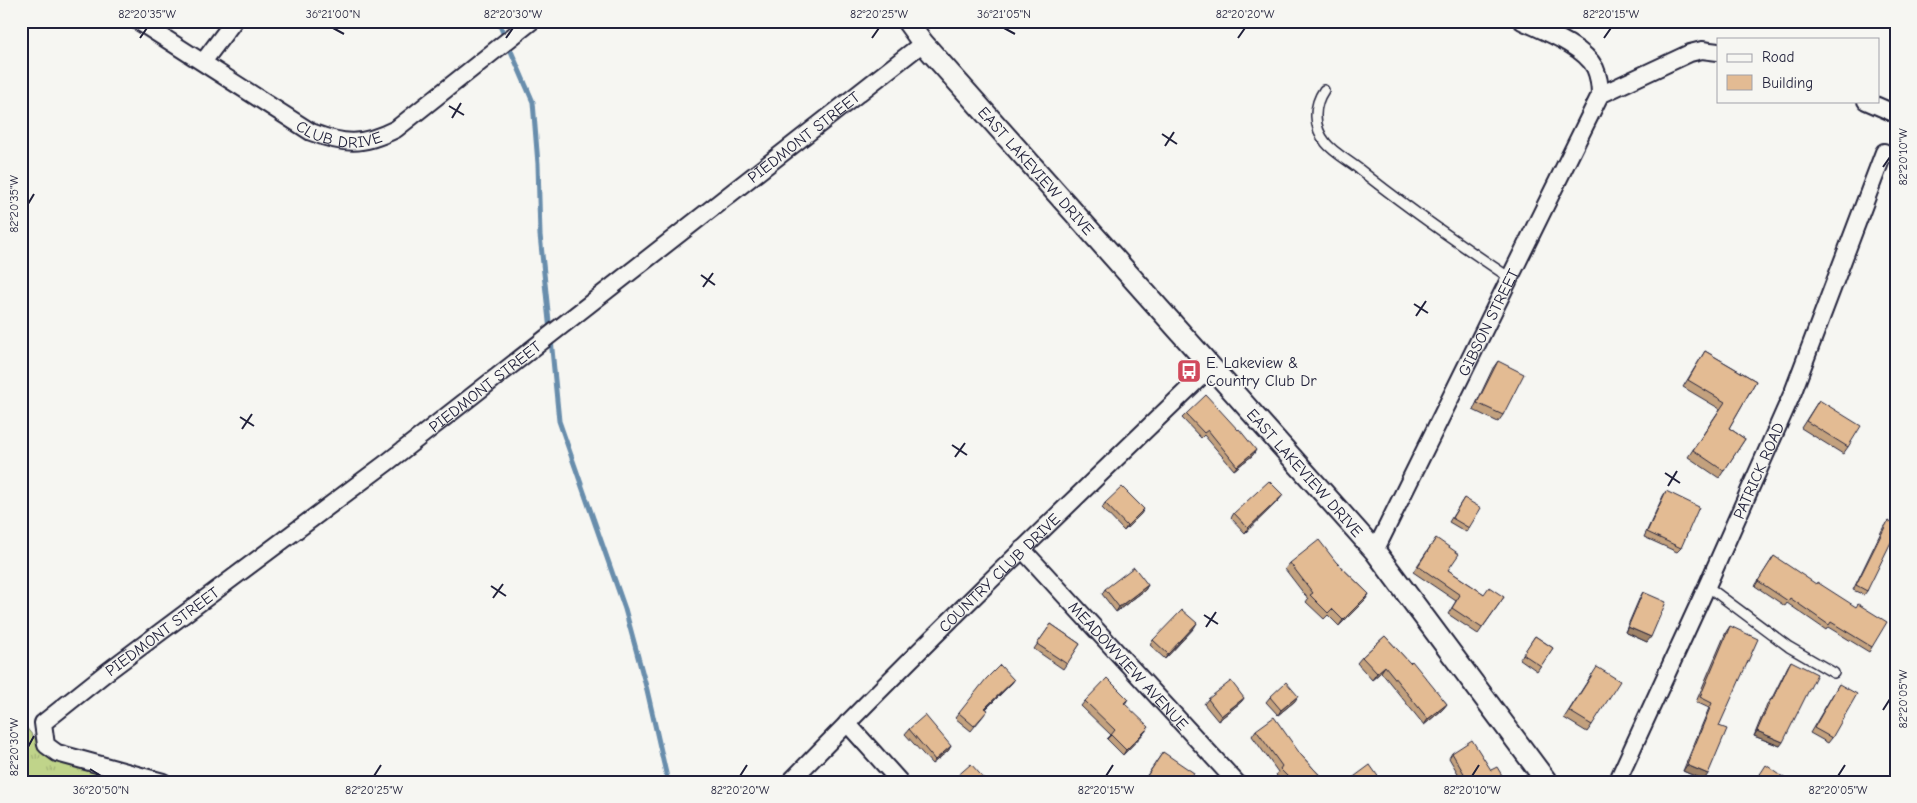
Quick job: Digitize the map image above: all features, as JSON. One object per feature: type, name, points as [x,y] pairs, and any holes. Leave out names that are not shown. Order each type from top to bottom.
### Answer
[{"type":"street","name":"CLUB DRIVE","points":[[138,21],[311,132],[334,140],[358,142],[376,139],[396,130],[532,21]]},
{"type":"street","points":[[203,62],[234,21]]},
{"type":"street","name":"EAST LAKEVIEW DRIVE","points":[[907,21],[923,43],[1375,551],[1547,782]]},
{"type":"street","points":[[1522,21],[1582,53],[1594,66],[1600,80],[1600,95],[1690,53],[1702,50],[1717,52]]},
{"type":"street","name":"PIEDMONT STREET","points":[[163,782],[58,753],[46,745],[43,723],[106,672],[389,461],[923,43]]},
{"type":"street","name":"GIBSON STREET","points":[[1375,551],[1600,95]]},
{"type":"street","points":[[1868,102],[1896,114]]},
{"type":"street","name":"PATRICK ROAD","points":[[1617,782],[1793,392],[1884,152]]},
{"type":"street","name":"COUNTRY CLUB DRIVE","points":[[790,782],[1022,549],[1211,368]]},
{"type":"street","name":"MEADOWVIEW AVENUE","points":[[1022,549],[1236,782]]},
{"type":"street","points":[[847,723],[900,782]]},
{"type":"lane","points":[[1324,90],[1317,104],[1316,123],[1326,143],[1395,198],[1510,278]]},
{"type":"lane","points":[[1707,586],[1789,647],[1834,672]]},
{"type":"green space","points":[[21,721],[49,756],[136,782],[21,782]]},
{"type":"building","points":[[1705,351],[1756,381],[1729,428],[1745,439],[1724,471],[1693,450],[1725,402],[1688,380]]},
{"type":"building","points":[[1498,361],[1524,374],[1503,415],[1477,403]]},
{"type":"building","points":[[1206,395],[1239,429],[1256,450],[1237,466],[1208,430],[1204,433],[1186,414]]},
{"type":"building","points":[[1819,400],[1861,426],[1848,447],[1806,421]]},
{"type":"building","points":[[1269,481],[1283,495],[1248,528],[1234,513]]},
{"type":"building","points":[[1122,487],[1144,509],[1127,526],[1105,503]]},
{"type":"building","points":[[1666,491],[1699,507],[1681,548],[1647,532]]},
{"type":"building","points":[[1464,498],[1481,508],[1469,528],[1452,518]]},
{"type":"building","points":[[1888,521],[1896,525],[1896,532],[1867,591],[1856,585]]},
{"type":"building","points":[[1436,538],[1459,554],[1448,570],[1484,594],[1489,587],[1504,597],[1482,628],[1452,608],[1460,595],[1418,566]]},
{"type":"building","points":[[1319,540],[1336,562],[1369,594],[1343,620],[1332,609],[1328,613],[1310,595],[1313,593],[1290,563]]},
{"type":"building","points":[[1774,556],[1816,584],[1817,582],[1856,607],[1858,604],[1887,622],[1872,647],[1831,622],[1829,625],[1790,598],[1788,601],[1758,581]]},
{"type":"building","points":[[1134,567],[1148,585],[1119,607],[1105,589]]},
{"type":"building","points":[[1643,592],[1666,602],[1651,637],[1628,627]]},
{"type":"building","points":[[1182,610],[1197,623],[1168,654],[1153,640]]},
{"type":"building","points":[[1051,624],[1080,644],[1067,664],[1037,644]]},
{"type":"building","points":[[1730,626],[1758,639],[1719,726],[1727,729],[1708,774],[1687,765],[1712,703],[1700,697]]},
{"type":"building","points":[[1385,636],[1410,663],[1412,661],[1447,704],[1428,719],[1385,666],[1377,673],[1362,657]]},
{"type":"building","points":[[1535,636],[1553,648],[1541,666],[1523,654]]},
{"type":"building","points":[[1791,661],[1817,674],[1783,742],[1757,731]]},
{"type":"building","points":[[1000,665],[1014,680],[985,708],[988,710],[974,726],[959,713],[986,679]]},
{"type":"building","points":[[1597,667],[1620,681],[1592,725],[1569,711]]},
{"type":"building","points":[[1107,678],[1128,699],[1124,703],[1149,727],[1126,750],[1111,735],[1115,730],[1085,701]]},
{"type":"building","points":[[1231,681],[1244,698],[1221,716],[1208,699]]},
{"type":"building","points":[[1286,682],[1298,696],[1281,710],[1270,697]]},
{"type":"building","points":[[1839,684],[1857,694],[1832,738],[1814,728]]},
{"type":"building","points":[[925,715],[951,746],[935,760],[909,729]]},
{"type":"building","points":[[1274,717],[1301,755],[1326,782],[1293,782],[1280,769],[1282,766],[1256,730]]},
{"type":"building","points":[[1472,740],[1491,770],[1497,767],[1506,782],[1469,782],[1452,753]]},
{"type":"building","points":[[1163,752],[1194,773],[1188,782],[1156,782],[1147,776]]},
{"type":"building","points":[[971,764],[987,782],[958,782],[955,778]]},
{"type":"building","points":[[1370,765],[1382,782],[1347,782]]},
{"type":"building","points":[[1766,765],[1790,782],[1755,782]]},
{"type":"building","points":[[849,778],[855,782],[847,782]]},
{"type":"waterway","points":[[498,21],[533,102],[538,164],[540,235],[550,331]]},
{"type":"waterway","points":[[551,339],[559,421],[625,609],[647,690],[668,782]]},
{"type":"place","name":"E. Lakeview & Country Club Dr","points":[[1189,371]]}]
